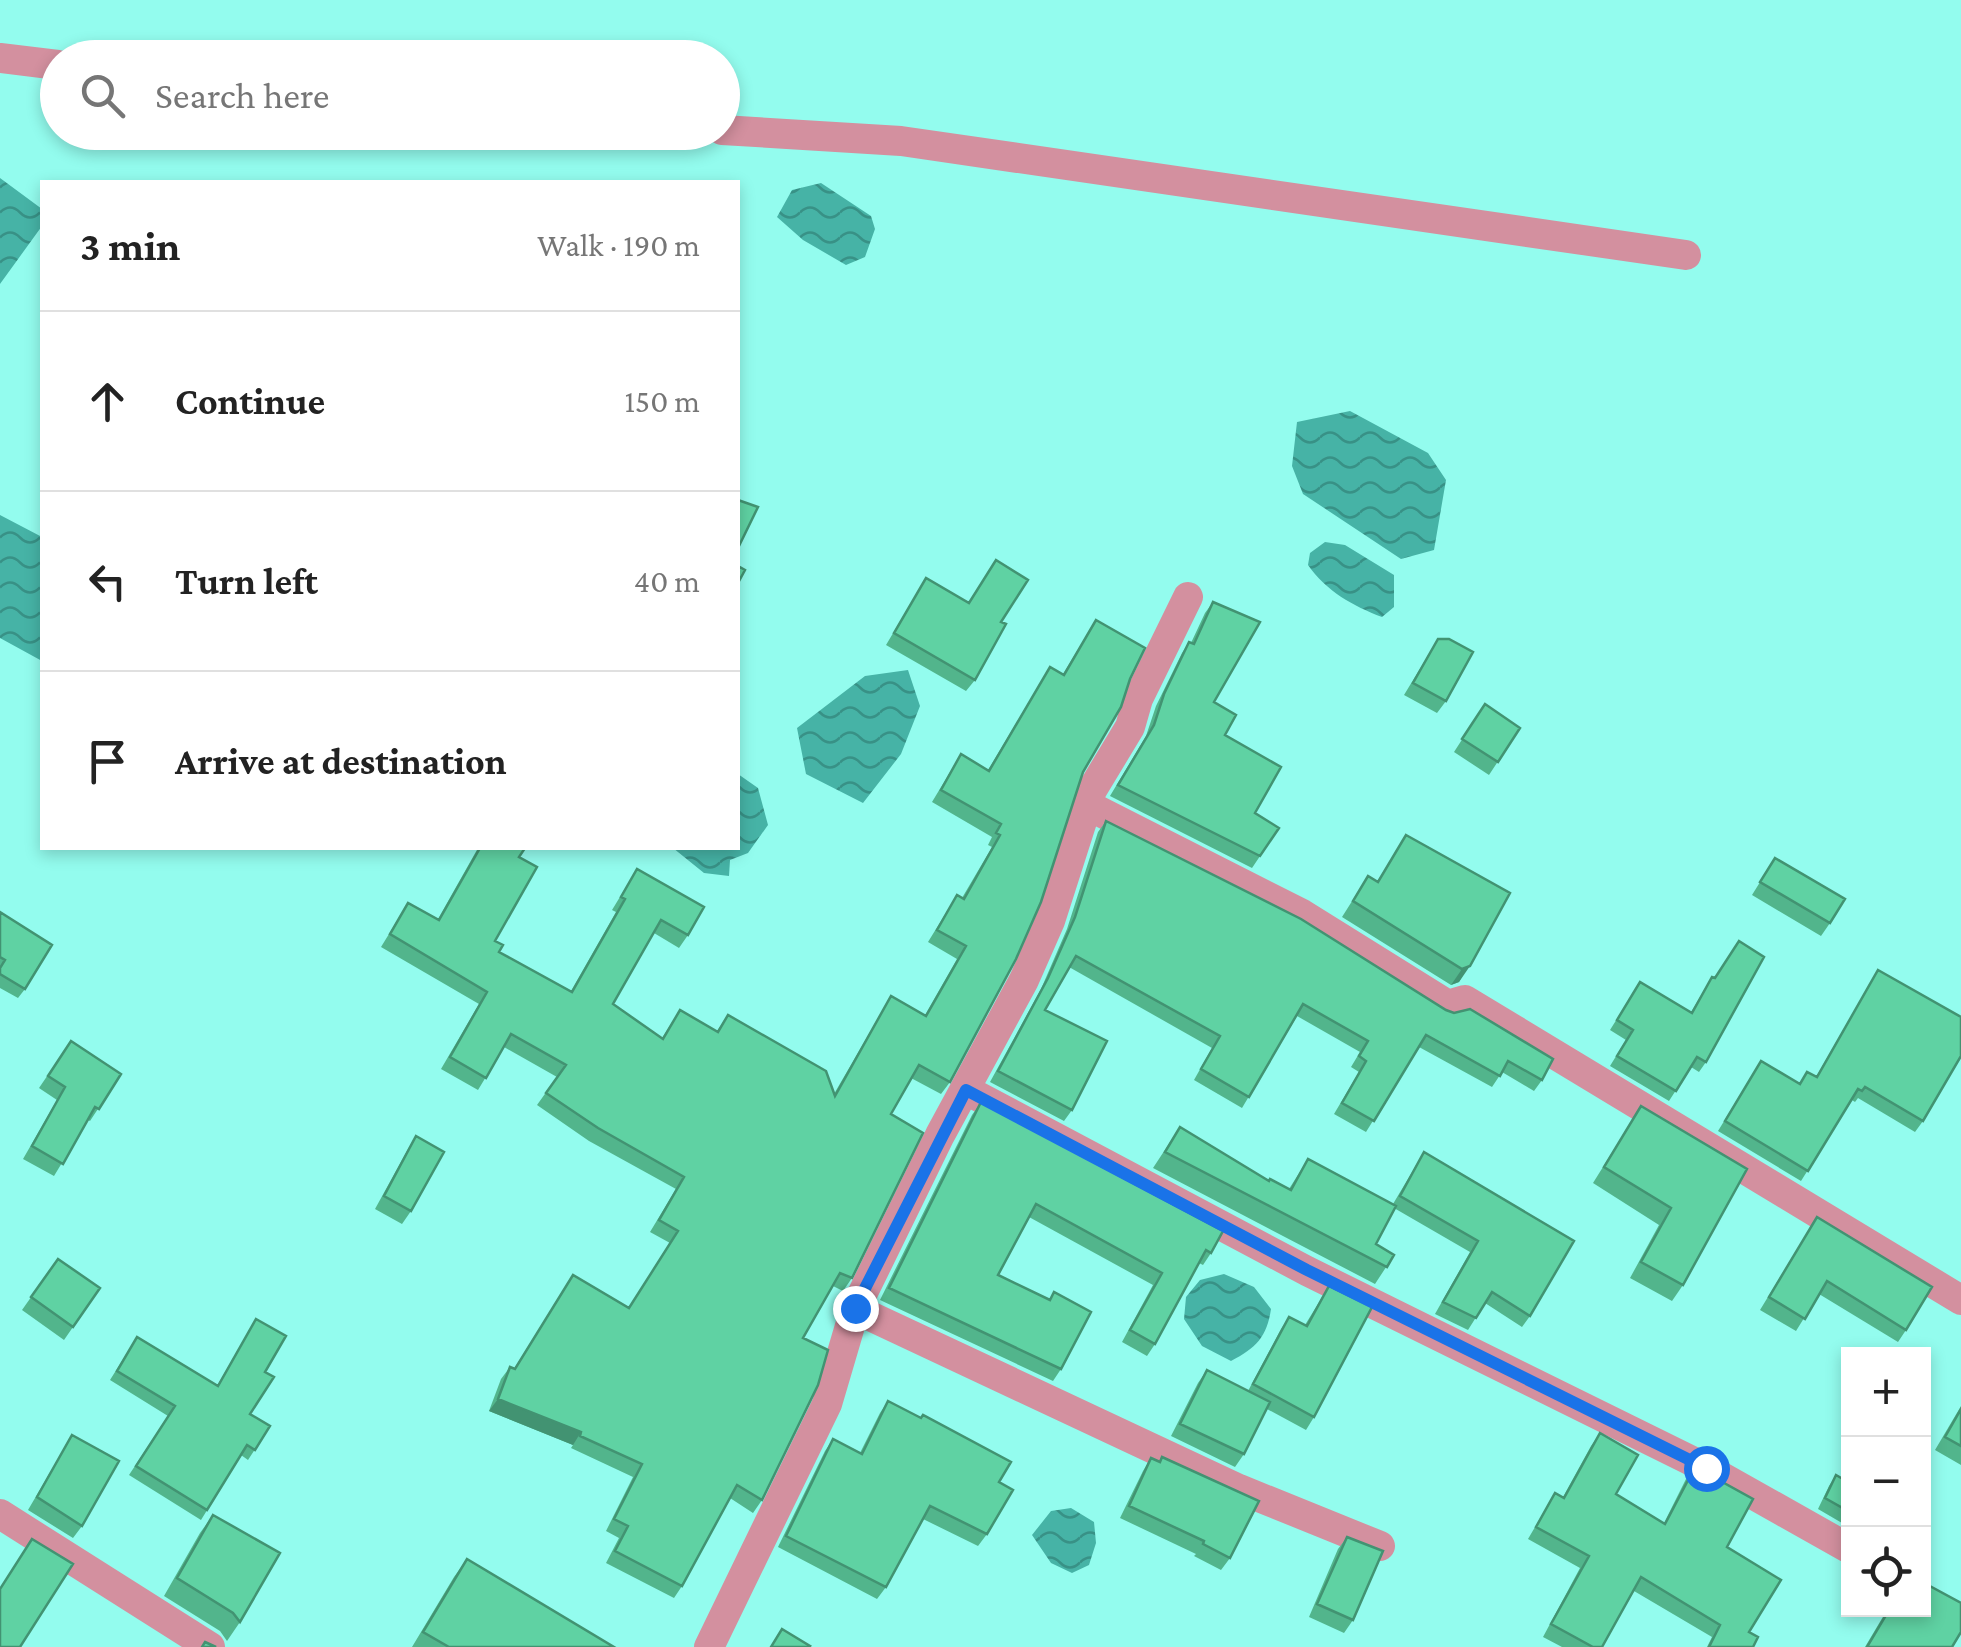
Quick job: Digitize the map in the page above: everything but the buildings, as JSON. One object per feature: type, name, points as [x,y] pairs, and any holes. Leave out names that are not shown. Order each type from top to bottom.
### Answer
[{"type":"street","points":[[0,58],[40,63]]},
{"type":"street","points":[[740,131],[901,141],[1686,255]]},
{"type":"street","points":[[709,1647],[827,1404],[855,1308],[1024,980],[1050,921],[1092,790],[1130,727],[1138,699],[1188,597]]},
{"type":"street","points":[[1087,805],[1302,914],[1448,1005],[1465,1000],[1961,1300]]},
{"type":"street","points":[[966,1090],[1307,1270],[1706,1468],[1841,1544]]},
{"type":"street","points":[[855,1308],[1239,1489],[1380,1546]]},
{"type":"street","points":[[0,1514],[210,1647]]},
{"type":"water","points":[[0,178],[40,208],[40,229],[0,284]]},
{"type":"water","points":[[821,183],[871,216],[875,229],[865,257],[846,265],[803,240],[777,217],[792,190]]},
{"type":"water","points":[[1350,411],[1428,453],[1446,480],[1434,550],[1401,559],[1303,494],[1292,466],[1297,422]]},
{"type":"water","points":[[0,515],[40,536],[40,660],[0,638]]},
{"type":"water","points":[[1325,542],[1345,545],[1394,575],[1394,607],[1382,617],[1351,603],[1323,583],[1308,565],[1310,553]]},
{"type":"water","points":[[908,670],[920,706],[901,754],[863,803],[806,774],[797,728],[865,676]]},
{"type":"water","points":[[740,775],[758,788],[768,825],[748,853],[730,860],[729,876],[704,873],[675,850],[740,850]]},
{"type":"water","points":[[1224,1274],[1254,1287],[1271,1309],[1259,1341],[1231,1361],[1202,1346],[1184,1319],[1186,1297],[1200,1280]]},
{"type":"water","points":[[1071,1508],[1094,1522],[1096,1543],[1089,1565],[1072,1573],[1051,1563],[1032,1535],[1051,1511]]},
{"type":"route","points":[[855,1308],[966,1090],[1496,1367],[1706,1468]]}]
